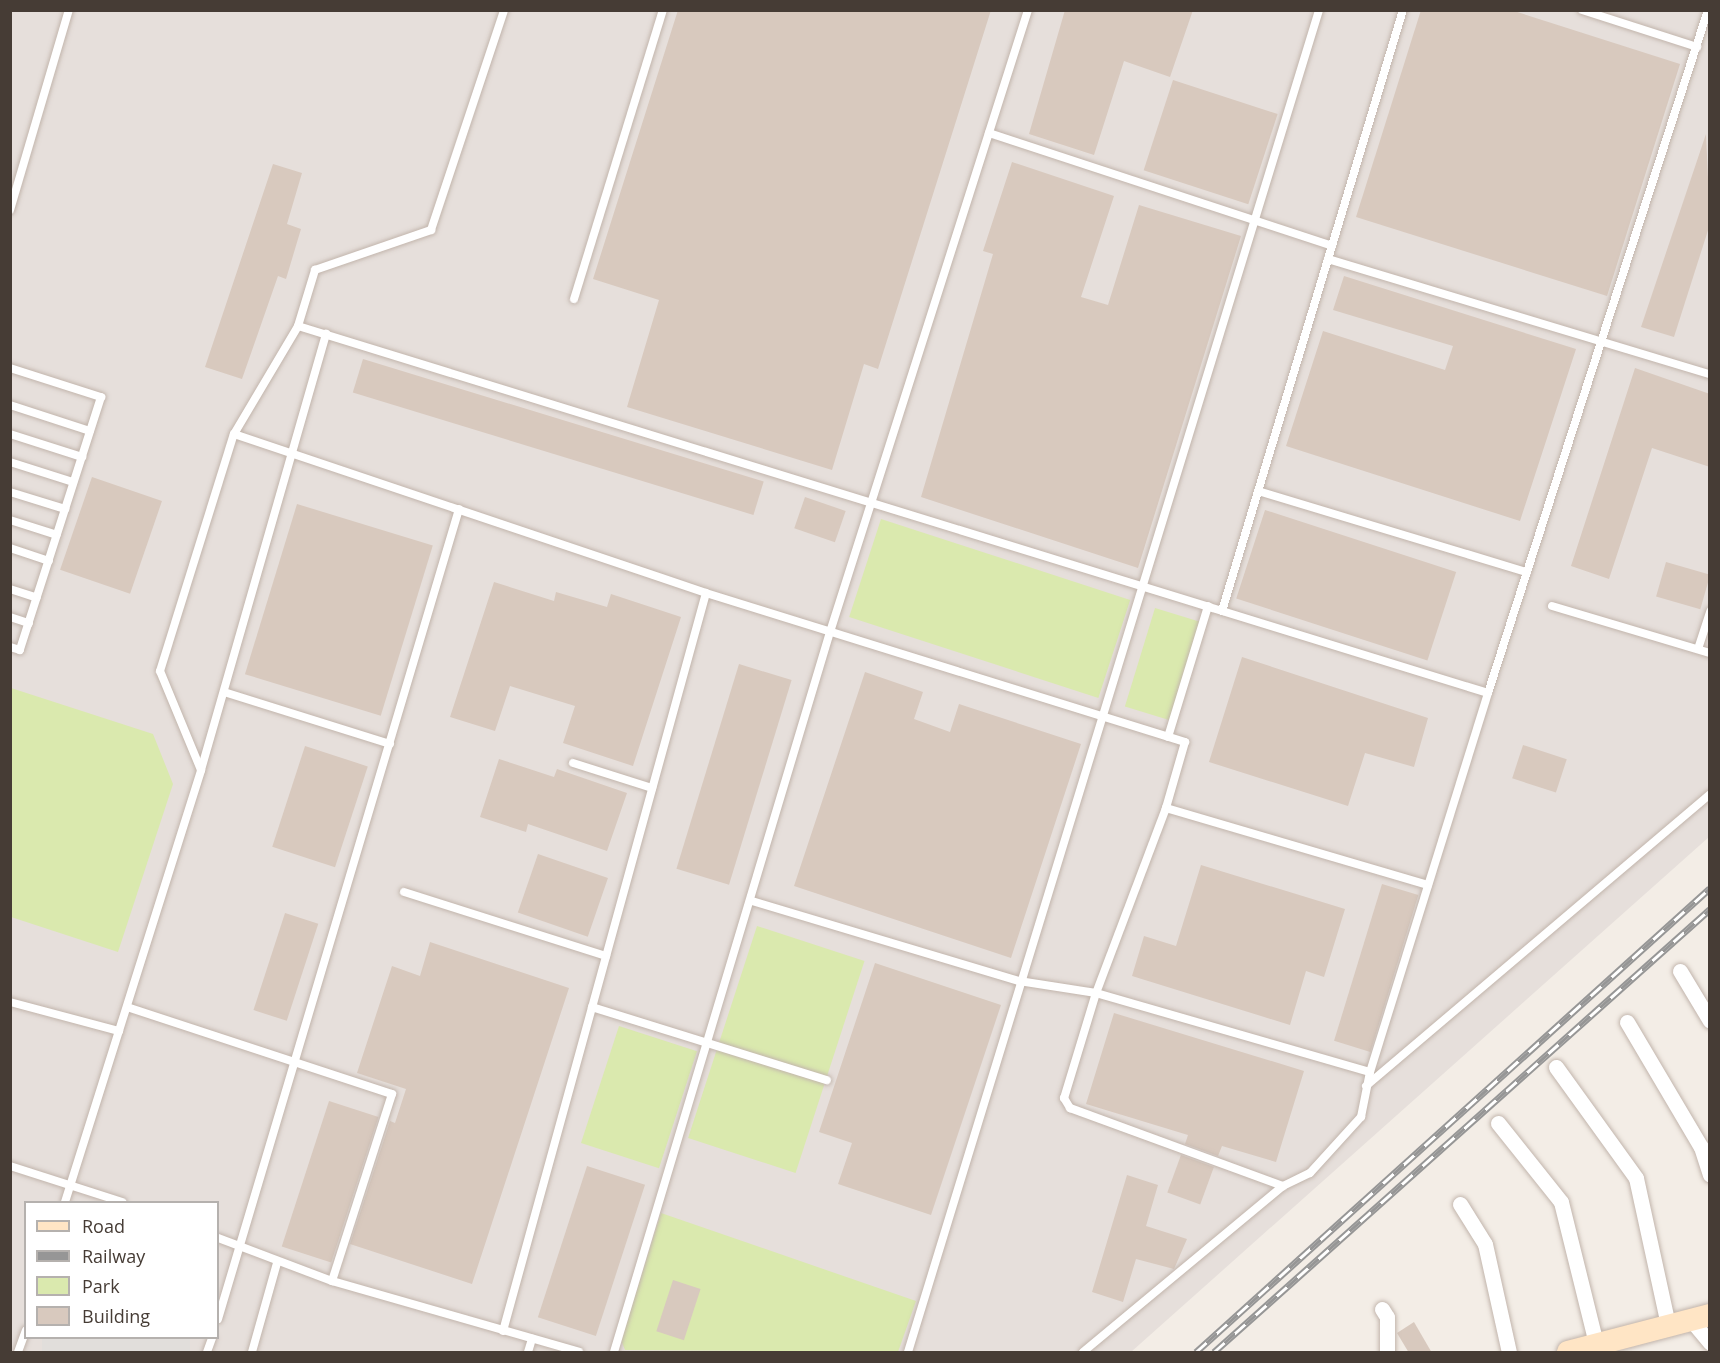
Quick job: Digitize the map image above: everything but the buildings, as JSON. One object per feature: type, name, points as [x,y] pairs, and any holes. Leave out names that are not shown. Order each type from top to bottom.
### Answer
[{"type":"street","points":[[1680,971],[1710,1021]]},
{"type":"street","points":[[1627,1022],[1701,1147],[1710,1175]]},
{"type":"street","points":[[1556,1067],[1636,1178],[1668,1325]]},
{"type":"street","points":[[1498,1123],[1561,1202],[1596,1343]]},
{"type":"street","points":[[1460,1204],[1485,1244],[1509,1353]]},
{"type":"street","points":[[1382,1309],[1387,1317],[1387,1353]]},
{"type":"street","points":[[1568,1353],[1596,1343],[1700,1318],[1710,1343]]},
{"type":"lane","points":[[10,210],[14,188],[69,10]]},
{"type":"lane","points":[[201,770],[160,671],[234,434],[298,326],[315,270],[431,230],[504,10]]},
{"type":"lane","points":[[574,299],[663,10]]},
{"type":"lane","points":[[614,1353],[752,900],[830,632],[873,503],[1028,10]]},
{"type":"lane","points":[[908,1353],[930,1294],[940,1242],[1019,981],[1100,717],[1144,587],[1319,10]]},
{"type":"lane","points":[[1222,611],[1402,10]]},
{"type":"lane","points":[[1582,10],[1696,47]]},
{"type":"lane","points":[[1083,1353],[1283,1186],[1310,1173],[1361,1117],[1370,1072],[1488,693],[1708,10]]},
{"type":"lane","points":[[989,133],[1332,246]]},
{"type":"lane","points":[[1328,259],[1710,374]]},
{"type":"lane","points":[[298,326],[1488,693]]},
{"type":"lane","points":[[66,1201],[201,770],[326,334]]},
{"type":"lane","points":[[10,368],[100,397],[20,650],[10,647]]},
{"type":"lane","points":[[10,405],[90,431]]},
{"type":"lane","points":[[10,434],[82,456]]},
{"type":"lane","points":[[234,434],[706,593],[1185,742],[1166,808],[1096,993],[1066,1080],[1070,1108],[1283,1186]]},
{"type":"lane","points":[[10,462],[74,482]]},
{"type":"lane","points":[[1258,491],[1527,572]]},
{"type":"lane","points":[[10,492],[65,509]]},
{"type":"lane","points":[[219,1316],[459,509]]},
{"type":"lane","points":[[10,520],[57,535]]},
{"type":"lane","points":[[10,548],[49,561]]},
{"type":"lane","points":[[10,589],[37,598]]},
{"type":"lane","points":[[503,1330],[706,593]]},
{"type":"lane","points":[[1168,737],[1208,606]]},
{"type":"lane","points":[[1552,606],[1710,653]]},
{"type":"lane","points":[[1698,650],[1710,611]]},
{"type":"lane","points":[[10,617],[29,622]]},
{"type":"lane","points":[[224,692],[390,744]]},
{"type":"lane","points":[[573,763],[652,788]]},
{"type":"lane","points":[[1366,1086],[1710,794]]},
{"type":"lane","points":[[1166,808],[1428,885]]},
{"type":"lane","points":[[404,892],[606,956]]},
{"type":"lane","points":[[752,900],[1019,981],[1096,993],[1370,1072]]},
{"type":"lane","points":[[10,1002],[119,1031]]},
{"type":"lane","points":[[127,1007],[295,1060],[392,1094],[332,1281]]},
{"type":"lane","points":[[592,1007],[827,1080]]},
{"type":"lane","points":[[10,1166],[71,1184],[117,1201]]},
{"type":"lane","points":[[219,1238],[277,1263],[332,1281],[579,1353]]},
{"type":"lane","points":[[252,1353],[277,1263]]},
{"type":"lane","points":[[18,1353],[24,1336]]},
{"type":"lane","points":[[528,1353],[532,1339]]},
{"type":"shaded area","points":[[10,11],[1709,11],[1709,837],[1131,1352],[11,1352]]},
{"type":"shaded area","points":[[42,1339],[190,1339],[190,1352],[42,1352]]},
{"type":"green space","points":[[881,519],[1130,600],[1098,698],[849,617]]},
{"type":"green space","points":[[1155,608],[1200,622],[1170,720],[1125,706]]},
{"type":"green space","points":[[11,688],[153,734],[173,784],[118,952],[11,917]]},
{"type":"green space","points":[[757,926],[864,961],[796,1173],[688,1138]]},
{"type":"green space","points":[[619,1026],[697,1051],[659,1168],[581,1143]]},
{"type":"green space","points":[[661,1213],[916,1301],[898,1352],[625,1350],[621,1340]]},
{"type":"railway","points":[[1196,1352],[1710,888]]},
{"type":"railway","points":[[1214,1352],[1710,909]]}]
